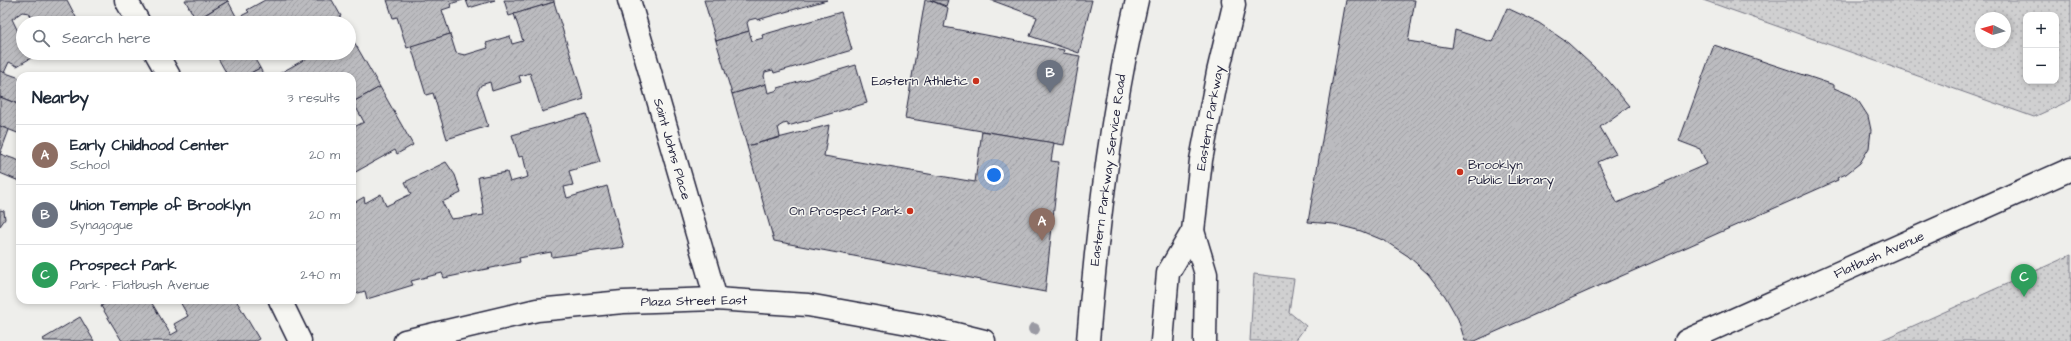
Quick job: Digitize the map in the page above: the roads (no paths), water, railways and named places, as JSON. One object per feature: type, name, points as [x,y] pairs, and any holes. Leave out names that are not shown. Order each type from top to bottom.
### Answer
[{"type":"street","points":[[126,0],[135,16]]},
{"type":"street","name":"Saint Johns Place","points":[[629,0],[716,299]]},
{"type":"street","name":"Eastern Parkway Service Road","points":[[1088,341],[1096,242],[1110,139],[1126,47],[1137,0]]},
{"type":"street","name":"Eastern Parkway","points":[[1204,341],[1206,274],[1193,232],[1201,160],[1218,72],[1235,2]]},
{"type":"street","points":[[160,60],[167,72]]},
{"type":"street","name":"Flatbush Avenue","points":[[1686,341],[2071,169]]},
{"type":"street","name":"Eastern Parkway","points":[[1162,341],[1168,273],[1193,232]]},
{"type":"street","name":"Plaza Street East","points":[[405,341],[536,310],[624,302],[716,299],[808,305],[919,325],[984,341]]},
{"type":"street","points":[[282,304],[300,341]]},
{"type":"place","name":"Eastern Athletic","points":[[976,81]]},
{"type":"place","name":"Union Temple of Brooklyn","points":[[1050,93]]},
{"type":"place","name":"Brooklyn Public Library","points":[[1460,172]]},
{"type":"place","name":"On Prospect Park","points":[[910,211]]},
{"type":"place","name":"Early Childhood Center","points":[[1042,241]]},
{"type":"place","name":"Prospect Park","points":[[2024,297]]}]
